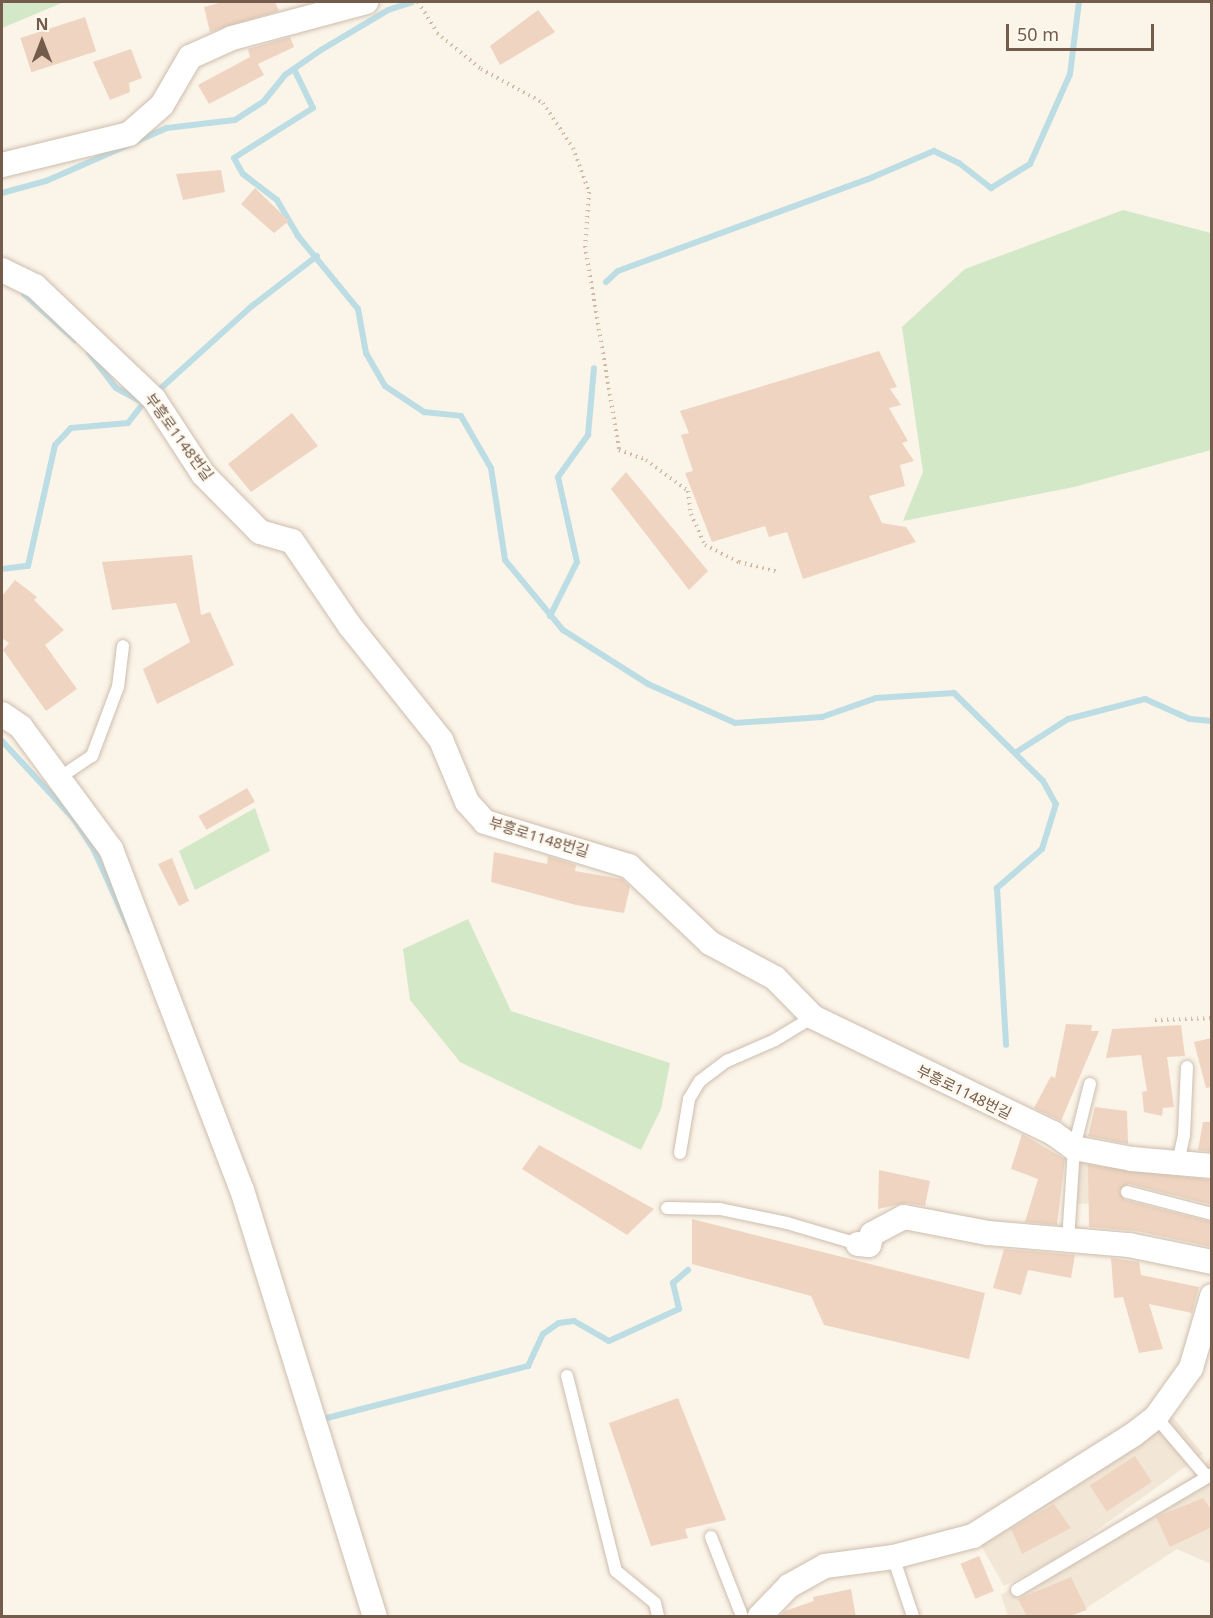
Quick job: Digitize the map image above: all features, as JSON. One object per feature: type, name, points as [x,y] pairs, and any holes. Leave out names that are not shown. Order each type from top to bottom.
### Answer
[{"type":"street","points":[[2,165],[129,134],[162,105],[190,57],[232,38],[366,2]]},
{"type":"street","name":"부흥로1148번길","points":[[2,270],[35,285],[154,399],[203,474],[260,532],[292,541],[350,626],[441,740],[466,802],[485,822],[629,866],[710,943],[775,978],[813,1017],[1053,1133],[1074,1148],[1212,1166]]},
{"type":"street","points":[[2,714],[21,727],[111,849],[175,1010],[242,1190],[375,1617]]},
{"type":"street","points":[[864,1248],[872,1234],[904,1217],[988,1233],[1129,1245],[1212,1262]]},
{"type":"street","points":[[760,1617],[776,1597],[809,1572],[825,1566],[893,1557],[973,1536],[1066,1481],[1156,1418],[1191,1368],[1212,1296]]},
{"type":"lane","points":[[59,778],[92,756],[118,687],[123,646]]},
{"type":"lane","points":[[680,1152],[689,1099],[700,1082],[727,1061],[775,1040],[813,1017]]},
{"type":"lane","points":[[1178,1163],[1184,1135],[1187,1067]]},
{"type":"lane","points":[[1068,1241],[1074,1148],[1090,1084]]},
{"type":"lane","points":[[1127,1192],[1212,1214]]},
{"type":"lane","points":[[667,1208],[720,1209],[787,1223],[864,1248]]},
{"type":"lane","points":[[567,1376],[616,1571],[655,1602],[658,1617]]},
{"type":"lane","points":[[1017,1590],[1209,1475],[1156,1418]]},
{"type":"lane","points":[[711,1537],[742,1617]]},
{"type":"lane","points":[[893,1557],[913,1617]]},
{"type":"path","points":[[418,2],[437,33],[481,69],[543,103],[573,148],[589,192],[585,246],[619,450],[646,460],[688,491],[691,514],[705,545],[739,562],[778,572]]},
{"type":"path","points":[[1155,1020],[1212,1018]]},
{"type":"shaded area","points":[[1076,1157],[1120,1161],[1121,1202],[1076,1204]]},
{"type":"shaded area","points":[[1172,1416],[1203,1454],[1061,1556],[1004,1586],[978,1540],[1080,1479]]},
{"type":"shaded area","points":[[1211,1456],[1211,1564],[1177,1549],[1074,1616],[1008,1616],[1001,1595],[1199,1473]]},
{"type":"green space","points":[[2,2],[64,2],[2,28]]},
{"type":"green space","points":[[1123,210],[1211,233],[1211,450],[1074,487],[903,521],[923,472],[902,327],[965,269]]},
{"type":"green space","points":[[255,808],[270,851],[195,890],[179,851]]},
{"type":"green space","points":[[468,919],[511,1011],[670,1063],[661,1109],[641,1150],[460,1062],[410,1000],[403,949]]},
{"type":"building","points":[[223,2],[275,2],[279,11],[210,32],[204,7]]},
{"type":"building","points":[[538,10],[555,32],[500,65],[490,46]]},
{"type":"building","points":[[85,17],[96,51],[31,72],[20,38]]},
{"type":"building","points":[[290,37],[294,47],[258,64],[264,75],[209,104],[198,85],[250,57],[248,49]]},
{"type":"building","points":[[131,49],[142,78],[129,83],[130,92],[110,100],[93,62]]},
{"type":"building","points":[[221,170],[225,192],[183,200],[176,174]]},
{"type":"building","points":[[255,188],[289,221],[274,233],[241,204]]},
{"type":"building","points":[[879,351],[897,387],[890,389],[901,405],[889,408],[908,441],[902,443],[914,461],[900,465],[905,486],[869,496],[882,523],[906,527],[916,542],[803,579],[787,532],[769,537],[765,526],[712,542],[685,473],[693,471],[681,435],[689,433],[680,411]]},
{"type":"building","points":[[292,413],[318,446],[251,492],[228,464]]},
{"type":"building","points":[[626,472],[708,571],[689,590],[611,489]]},
{"type":"building","points":[[192,555],[201,615],[210,612],[234,665],[157,704],[143,669],[190,642],[176,603],[112,610],[102,562]]},
{"type":"building","points":[[15,580],[37,597],[34,600],[64,630],[45,645],[77,689],[46,711],[3,650],[9,643],[2,638],[2,596]]},
{"type":"building","points":[[247,788],[255,802],[207,830],[199,816]]},
{"type":"building","points":[[494,852],[547,864],[548,856],[576,865],[575,871],[622,879],[630,887],[624,913],[576,905],[491,882]]},
{"type":"building","points":[[172,858],[189,901],[179,906],[158,864]]},
{"type":"building","points":[[1066,1024],[1092,1025],[1091,1031],[1099,1031],[1061,1121],[1034,1108],[1051,1076],[1055,1078]]},
{"type":"building","points":[[1181,1025],[1185,1056],[1167,1057],[1174,1107],[1163,1108],[1162,1116],[1144,1112],[1142,1092],[1147,1091],[1141,1055],[1106,1058],[1112,1029]]},
{"type":"building","points":[[1212,1038],[1212,1087],[1206,1088],[1194,1042]]},
{"type":"building","points":[[1095,1107],[1127,1111],[1128,1144],[1088,1136]]},
{"type":"building","points":[[1203,1122],[1212,1122],[1212,1152],[1198,1150]]},
{"type":"building","points":[[1022,1134],[1065,1159],[1057,1225],[1025,1222],[1038,1179],[1011,1169]]},
{"type":"building","points":[[539,1145],[654,1209],[627,1235],[522,1169]]},
{"type":"building","points":[[1088,1165],[1212,1180],[1212,1205],[1129,1184],[1119,1191],[1125,1200],[1212,1222],[1212,1247],[1136,1231],[1089,1227]]},
{"type":"building","points":[[879,1170],[930,1181],[925,1206],[906,1203],[878,1209]]},
{"type":"building","points":[[692,1219],[985,1293],[969,1359],[824,1325],[811,1296],[692,1264]]},
{"type":"building","points":[[1004,1249],[1075,1255],[1071,1278],[1028,1270],[1021,1295],[993,1288]]},
{"type":"building","points":[[1111,1258],[1139,1262],[1141,1275],[1199,1287],[1192,1313],[1149,1304],[1163,1349],[1139,1353],[1123,1297],[1114,1298]]},
{"type":"building","points":[[678,1398],[726,1520],[685,1529],[688,1538],[651,1546],[609,1423]]},
{"type":"building","points":[[1135,1456],[1152,1482],[1107,1511],[1090,1485]]},
{"type":"building","points":[[1203,1498],[1212,1511],[1212,1527],[1170,1547],[1156,1517]]},
{"type":"building","points":[[1054,1504],[1071,1528],[1022,1554],[1011,1529]]},
{"type":"building","points":[[979,1556],[994,1591],[975,1599],[961,1564]]},
{"type":"building","points":[[1071,1577],[1087,1610],[1065,1617],[1027,1617],[1018,1599]]},
{"type":"building","points":[[851,1589],[856,1617],[779,1617],[785,1611],[814,1601],[813,1597]]},
{"type":"waterway","points":[[2,193],[46,181],[167,128],[235,120],[264,101],[285,75],[321,50],[388,10],[412,2]]},
{"type":"waterway","points":[[606,282],[618,271],[873,177],[934,151],[959,163],[991,188],[1030,164],[1070,74],[1079,2]]},
{"type":"waterway","points":[[294,69],[313,108],[234,158],[243,174],[277,200],[298,236],[358,309],[366,353],[385,386],[424,412],[461,416],[491,468],[505,560],[563,630],[648,684],[735,723],[822,717],[876,698],[954,693],[1043,781],[1056,804],[1042,849],[997,888],[1006,1045]]},
{"type":"waterway","points":[[160,389],[252,306],[317,256]]},
{"type":"waterway","points":[[24,294],[75,340]]},
{"type":"waterway","points":[[89,353],[116,388],[142,402]]},
{"type":"waterway","points":[[550,616],[577,562],[558,477],[588,435],[594,368]]},
{"type":"waterway","points":[[2,569],[28,566],[55,445],[71,428],[128,423],[146,400]]},
{"type":"waterway","points":[[1015,753],[1068,719],[1145,699],[1190,719],[1212,721]]},
{"type":"waterway","points":[[2,741],[74,819],[94,850],[130,930]]},
{"type":"waterway","points":[[327,1418],[528,1366],[543,1334],[559,1323],[574,1321],[609,1341],[679,1309],[673,1283],[688,1270]]}]
